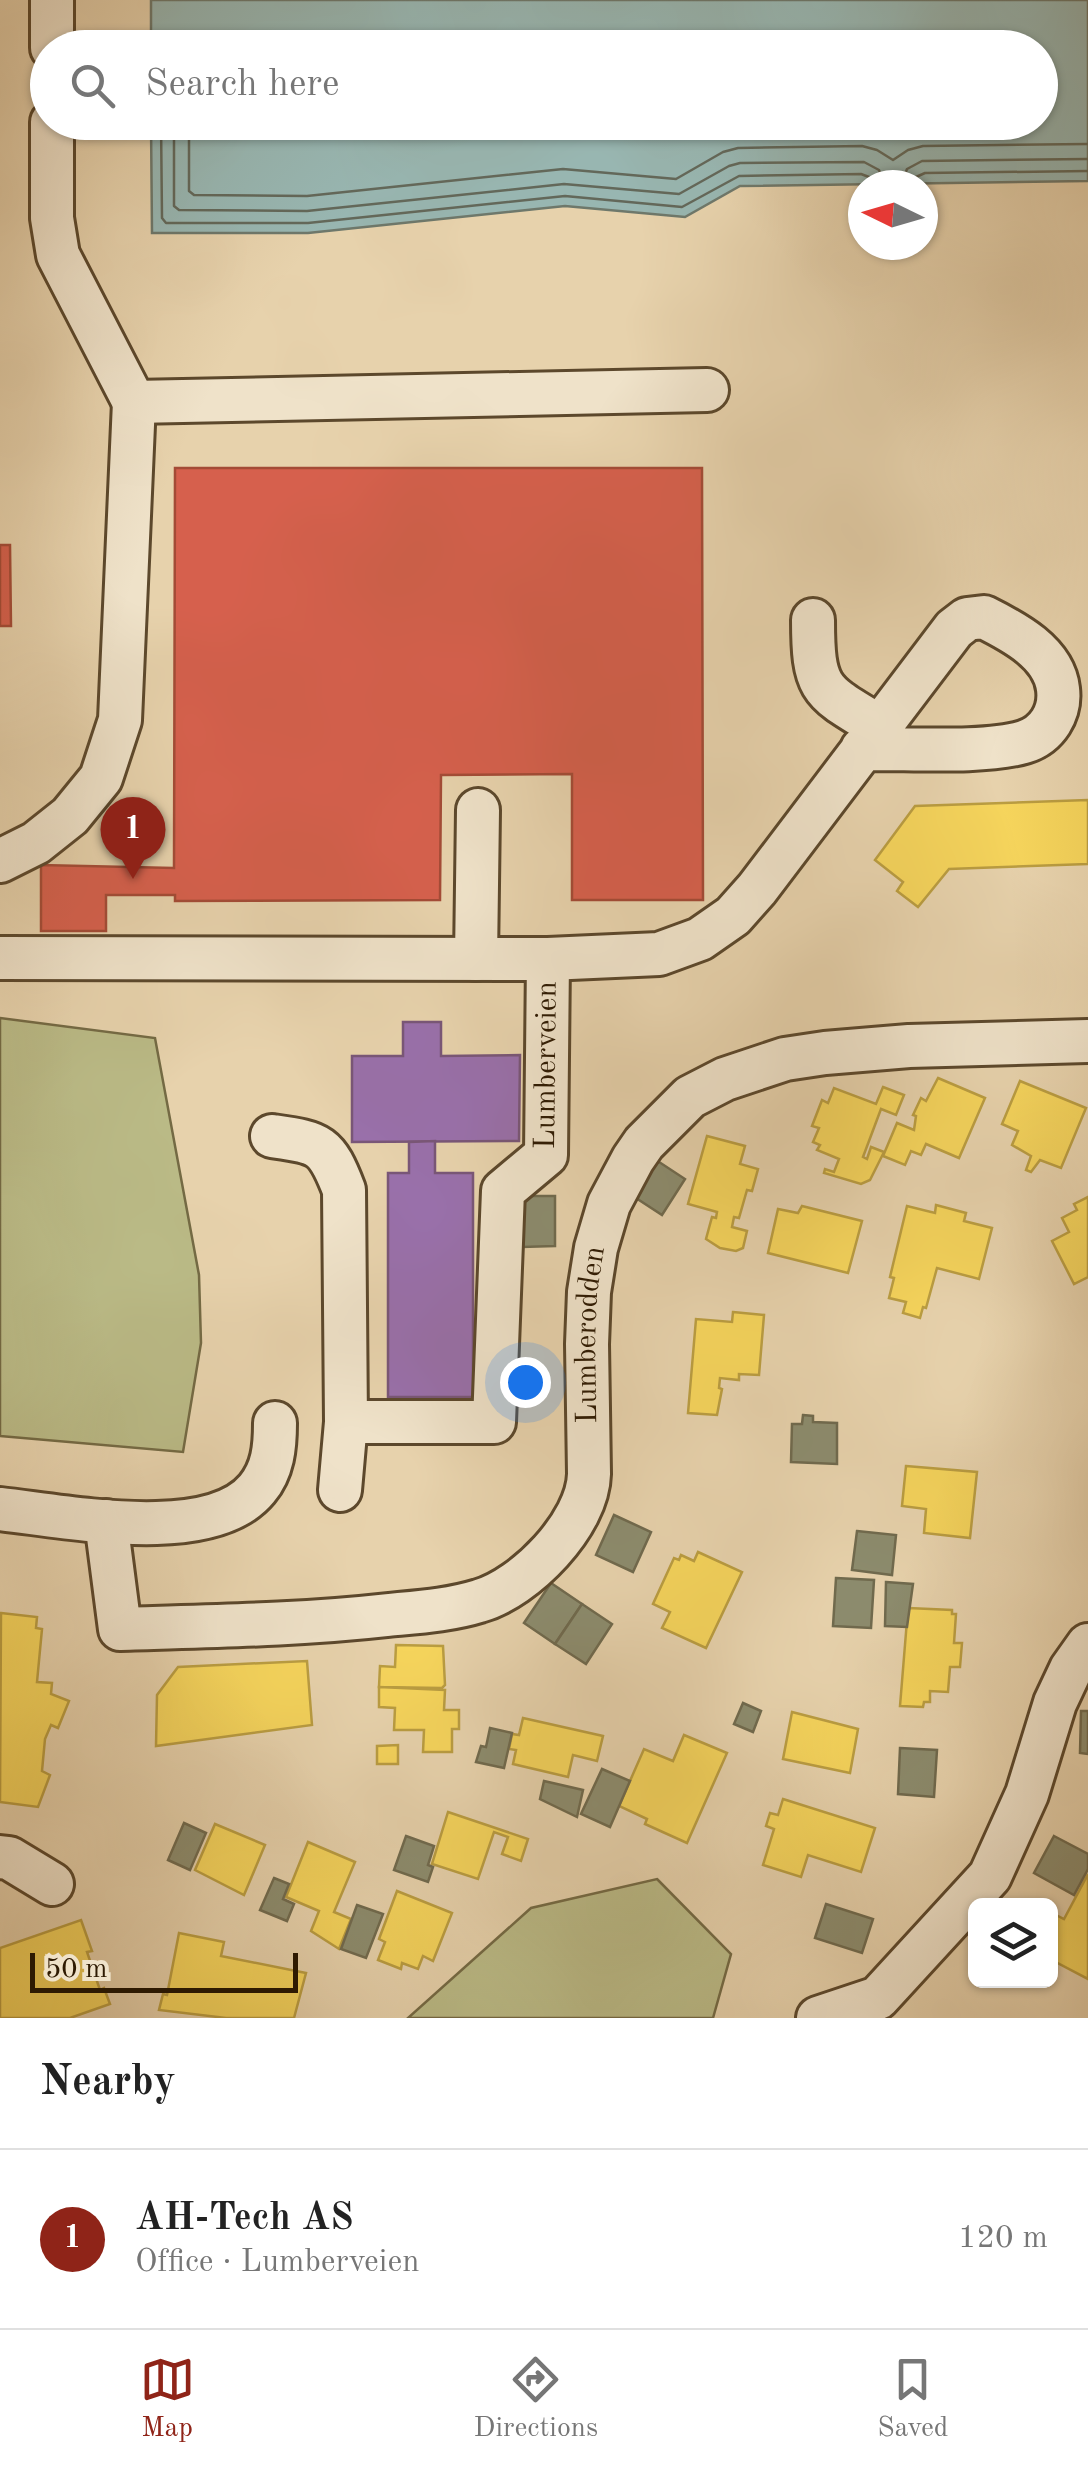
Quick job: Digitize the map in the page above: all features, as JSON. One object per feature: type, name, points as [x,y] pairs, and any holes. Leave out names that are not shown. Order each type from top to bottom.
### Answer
[{"type":"street","points":[[52,0],[52,30]]},
{"type":"street","points":[[0,860],[36,843],[70,816],[101,778],[120,720],[134,402],[58,256],[52,218],[52,140]]},
{"type":"street","points":[[134,402],[707,390]]},
{"type":"street","name":"Lumberveien","points":[[0,958],[548,959],[659,954],[700,939],[733,916],[757,890],[871,738],[954,628],[984,616],[1002,626],[1042,655],[1073,709],[1026,742],[996,747],[871,738]]},
{"type":"street","points":[[814,620],[815,672],[831,696],[871,738]]},
{"type":"street","points":[[476,959],[478,810]]},
{"type":"street","name":"Lumberveien","points":[[346,1422],[494,1422],[503,1191],[546,1155],[548,959]]},
{"type":"street","name":"Lumberodden","points":[[106,1521],[120,1629],[359,1618],[450,1608],[484,1600],[544,1559],[566,1533],[584,1499],[589,1474],[589,1292],[596,1248],[616,1187],[644,1143],[670,1115],[699,1090],[784,1059],[909,1046],[1088,1041]]},
{"type":"street","points":[[272,1136],[313,1142],[333,1160],[344,1190],[346,1422],[340,1490]]},
{"type":"street","points":[[0,1509],[106,1521],[204,1518],[234,1508],[256,1491],[268,1473],[275,1423]]},
{"type":"street","points":[[818,2018],[878,1998],[990,1876],[1027,1794],[1055,1703],[1088,1644]]},
{"type":"street","points":[[0,1857],[9,1858],[52,1884]]},
{"type":"green space","points":[[0,1018],[155,1038],[199,1275],[201,1343],[183,1452],[0,1436]]},
{"type":"green space","points":[[657,1879],[731,1954],[713,2018],[408,2018],[531,1908]]},
{"type":"water","points":[[151,0],[1088,0],[1088,181],[938,183],[938,170],[848,170],[848,184],[740,186],[685,217],[565,206],[308,233],[152,233],[151,140],[1058,140],[1058,30],[151,30]]},
{"type":"building: Homes","points":[[1088,800],[1088,864],[949,869],[918,907],[897,891],[903,882],[875,860],[915,806]]},
{"type":"building: Homes","points":[[938,1078],[985,1098],[959,1158],[926,1144],[921,1155],[911,1151],[905,1165],[883,1156],[897,1123],[914,1130],[913,1115]]},
{"type":"building: Homes","points":[[1020,1081],[1086,1108],[1061,1168],[1040,1160],[1031,1172],[1026,1170],[1031,1156],[1012,1145],[1018,1131],[1002,1124]]},
{"type":"building: Homes","points":[[883,1087],[904,1095],[896,1115],[881,1109],[863,1157],[867,1159],[871,1147],[884,1152],[870,1180],[861,1184],[824,1173],[825,1169],[834,1172],[839,1159],[817,1150],[820,1145],[813,1142],[819,1128],[812,1126],[822,1100],[828,1103],[834,1088],[876,1104]]},
{"type":"building: Homes","points":[[707,1136],[745,1146],[740,1164],[758,1169],[739,1218],[734,1217],[732,1227],[747,1231],[743,1248],[736,1251],[720,1248],[706,1239],[717,1212],[688,1204]]},
{"type":"building: Homes","points":[[1088,1197],[1088,1277],[1074,1284],[1052,1241],[1069,1232],[1062,1218],[1077,1210],[1074,1204]]},
{"type":"building: Homes","points":[[936,1205],[966,1213],[964,1221],[992,1228],[979,1279],[937,1268],[920,1318],[903,1313],[906,1302],[889,1298],[894,1278],[890,1277],[907,1206],[935,1213]]},
{"type":"building: Homes","points":[[802,1206],[862,1221],[848,1273],[768,1253],[778,1209],[798,1213]]},
{"type":"building: Homes","points":[[733,1312],[764,1315],[759,1375],[739,1374],[739,1380],[720,1378],[717,1415],[688,1413],[696,1319],[732,1322]]},
{"type":"building: Homes","points":[[906,1466],[977,1472],[970,1538],[924,1533],[926,1509],[902,1506]]},
{"type":"building: Homes","points":[[698,1552],[742,1572],[706,1648],[662,1628],[670,1612],[653,1604],[674,1558],[679,1560],[681,1555],[694,1561]]},
{"type":"building: Homes","points":[[908,1608],[952,1610],[956,1614],[954,1643],[962,1643],[960,1667],[950,1667],[948,1692],[930,1691],[930,1702],[924,1702],[923,1707],[900,1706]]},
{"type":"building: Homes","points":[[1,1613],[37,1617],[36,1628],[42,1629],[37,1682],[52,1683],[51,1694],[69,1701],[58,1728],[51,1725],[45,1739],[42,1771],[50,1775],[38,1807],[0,1802]]},
{"type":"building: Homes","points":[[396,1645],[443,1646],[445,1685],[379,1687],[380,1666],[395,1667]]},
{"type":"building: Homes","points":[[307,1661],[312,1725],[156,1746],[157,1695],[178,1667]]},
{"type":"building: Homes","points":[[379,1687],[445,1690],[444,1710],[459,1710],[459,1729],[452,1729],[452,1752],[423,1752],[424,1730],[394,1730],[395,1708],[379,1707]]},
{"type":"building: Homes","points":[[792,1712],[858,1729],[850,1773],[783,1759]]},
{"type":"building: Homes","points":[[523,1718],[603,1736],[597,1761],[573,1755],[568,1777],[513,1764],[516,1750],[509,1749],[512,1734],[519,1735]]},
{"type":"building: Homes","points":[[684,1735],[727,1753],[687,1843],[645,1824],[647,1819],[619,1806],[644,1749],[673,1761]]},
{"type":"building: Homes","points":[[398,1745],[398,1764],[377,1764],[377,1746]]},
{"type":"building: Homes","points":[[783,1799],[875,1828],[861,1872],[808,1855],[801,1877],[763,1865],[774,1829],[766,1826],[770,1813],[778,1815]]},
{"type":"building: Homes","points":[[448,1812],[528,1839],[521,1861],[502,1854],[508,1837],[494,1832],[478,1879],[432,1864]]},
{"type":"building: Homes","points":[[215,1824],[265,1845],[244,1895],[195,1870]]},
{"type":"building: Homes","points":[[308,1842],[355,1862],[334,1912],[351,1919],[339,1949],[311,1931],[319,1911],[286,1897]]},
{"type":"building: Homes","points":[[1088,1874],[1088,1979],[1058,1963],[1058,1916],[1064,1919]]},
{"type":"building: Homes","points":[[397,1891],[452,1913],[433,1961],[423,1956],[418,1969],[402,1963],[401,1969],[378,1960],[385,1942],[379,1939]]},
{"type":"building: Homes","points":[[81,1920],[100,1990],[104,1988],[110,2004],[70,2018],[0,2018],[0,1948]]},
{"type":"building: Homes","points":[[179,1933],[224,1942],[221,1956],[306,1973],[294,2018],[226,2018],[159,2010],[163,1994],[167,1995]]},
{"type":"building: Shops","points":[[175,468],[702,468],[703,900],[572,900],[572,774],[441,775],[440,900],[175,901],[175,895],[106,895],[106,931],[41,931],[41,865],[174,868]]},
{"type":"building: Shops","points":[[0,545],[10,545],[11,626],[0,626]]},
{"type":"building: Offices","points":[[403,1022],[441,1022],[441,1056],[520,1055],[519,1141],[352,1142],[352,1056],[403,1056]]},
{"type":"building: Offices","points":[[435,1141],[435,1173],[473,1173],[473,1397],[388,1397],[388,1173],[409,1173],[409,1142]]},
{"type":"building: Industry","points":[[653,1158],[685,1179],[662,1215],[636,1198]]},
{"type":"building: Industry","points":[[522,1196],[555,1196],[555,1246],[522,1247]]},
{"type":"building: Industry","points":[[803,1415],[813,1416],[813,1422],[837,1423],[837,1464],[791,1462],[792,1424],[802,1424]]},
{"type":"building: Industry","points":[[614,1515],[651,1532],[633,1572],[596,1555]]},
{"type":"building: Industry","points":[[857,1531],[896,1535],[892,1575],[852,1570]]},
{"type":"building: Industry","points":[[836,1578],[874,1580],[871,1628],[833,1626]]},
{"type":"building: Industry","points":[[886,1582],[913,1584],[907,1627],[885,1626]]},
{"type":"building: Industry","points":[[551,1583],[582,1604],[555,1644],[524,1623]]},
{"type":"building: Industry","points":[[582,1604],[612,1624],[586,1664],[555,1644]]},
{"type":"building: Industry","points":[[743,1703],[761,1711],[753,1732],[734,1724]]},
{"type":"building: Industry","points":[[1081,1711],[1088,1711],[1088,1754],[1080,1753]]},
{"type":"building: Industry","points":[[490,1728],[512,1733],[504,1768],[476,1762],[481,1746],[486,1747]]},
{"type":"building: Industry","points":[[900,1748],[937,1750],[934,1797],[898,1794]]},
{"type":"building: Industry","points":[[602,1769],[630,1781],[610,1827],[581,1814]]},
{"type":"building: Industry","points":[[544,1781],[583,1790],[577,1817],[540,1799]]},
{"type":"building: Industry","points":[[184,1823],[206,1833],[190,1870],[168,1860]]},
{"type":"building: Industry","points":[[406,1836],[434,1846],[428,1882],[394,1870]]},
{"type":"building: Industry","points":[[1054,1836],[1088,1854],[1088,1869],[1074,1895],[1034,1873]]},
{"type":"building: Industry","points":[[274,1878],[289,1884],[283,1899],[294,1904],[287,1921],[260,1910]]},
{"type":"building: Industry","points":[[826,1904],[873,1919],[862,1953],[815,1938]]},
{"type":"building: Industry","points":[[357,1905],[383,1914],[366,1958],[341,1949]]},
{"type":"place","name":"AH-Tech AS","points":[[133,879]]}]
